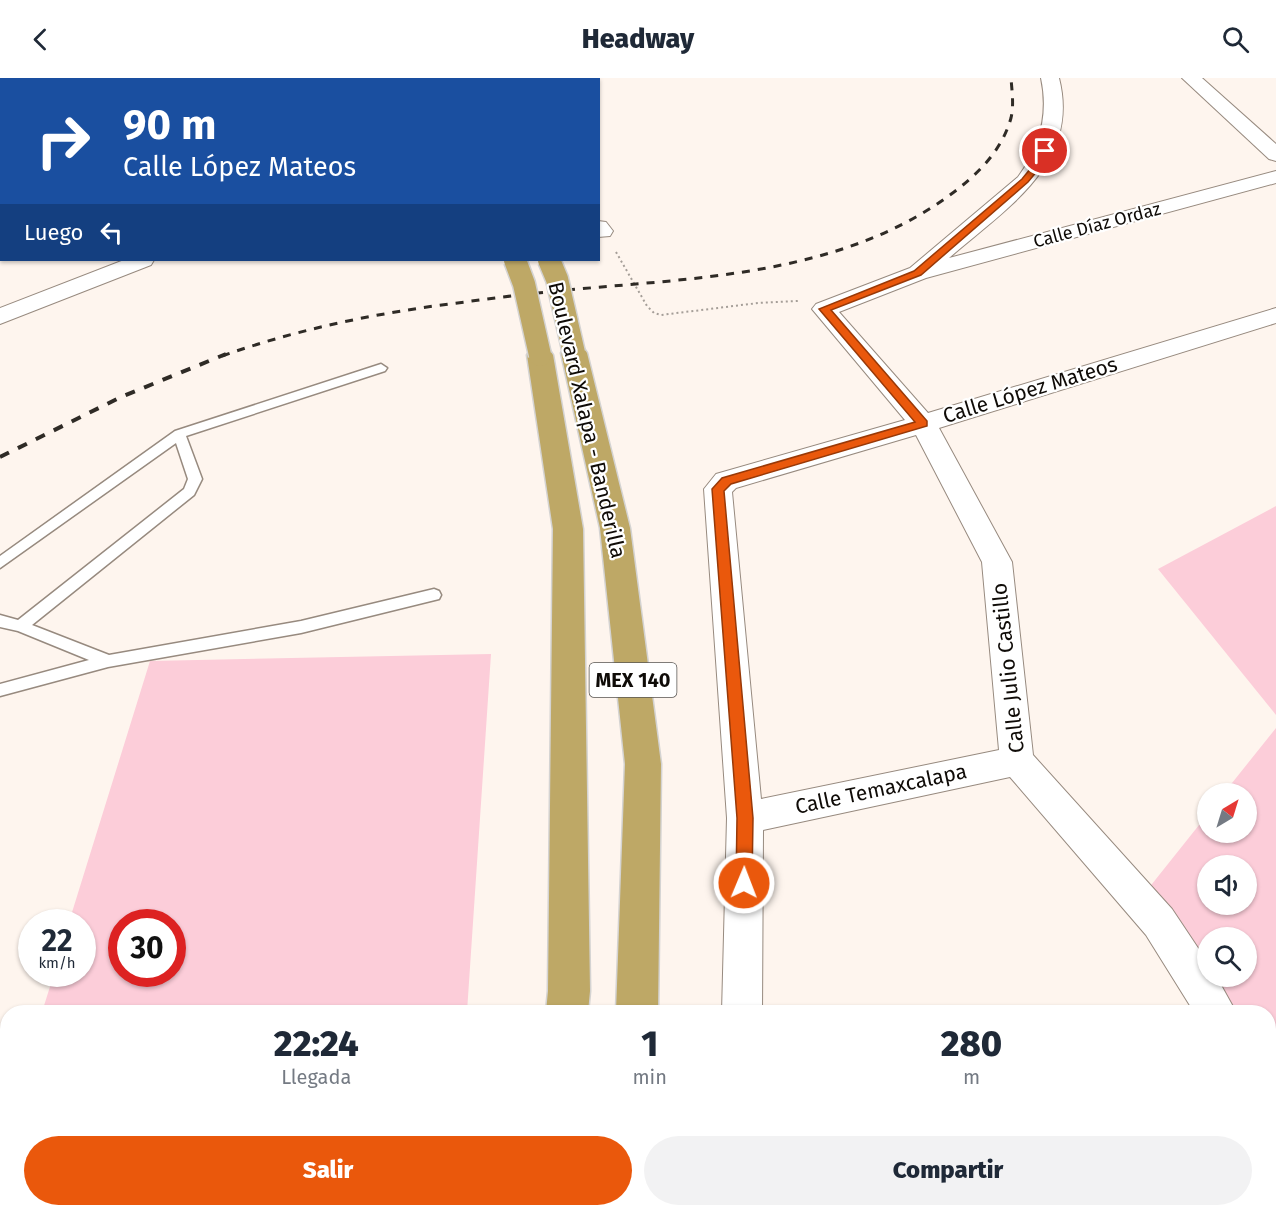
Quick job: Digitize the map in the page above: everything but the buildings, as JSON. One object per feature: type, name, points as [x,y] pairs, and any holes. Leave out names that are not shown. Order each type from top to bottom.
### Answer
[{"type":"highway","name":"Boulevard Xalapa - Banderilla","points":[[515,261],[524,284],[540,355],[568,529],[568,1005]]},
{"type":"highway","name":"Boulevard Xalapa - Banderilla","points":[[549,261],[557,279],[615,528],[643,764],[637,1005]]},
{"type":"street","points":[[824,309],[918,273],[1025,180],[1039,164],[1050,138],[1053,121],[1053,87],[1050,78]]},
{"type":"street","points":[[1191,78],[1276,155]]},
{"type":"street","name":"Calle Díaz Ordaz","points":[[918,273],[1276,177]]},
{"type":"street","points":[[0,316],[140,261]]},
{"type":"street","name":"Calle Julio Castillo","points":[[824,309],[923,424],[997,562],[1017,761],[1159,922],[1212,1005]]},
{"type":"street","name":"Calle López Mateos","points":[[745,818],[718,489],[726,481],[923,424],[1276,315]]},
{"type":"street","name":"Calle Temaxcalapa","points":[[745,818],[1017,761]]},
{"type":"street","points":[[742,1005],[745,818]]},
{"type":"lane","points":[[0,563],[179,434],[381,368]]},
{"type":"lane","points":[[20,626],[189,492],[195,479],[179,434]]},
{"type":"lane","points":[[0,690],[108,661],[301,627],[434,596]]},
{"type":"lane","points":[[0,621],[20,626],[108,661]]},
{"type":"path","points":[[600,229],[654,313],[661,315],[794,300],[824,309]]},
{"type":"shaded area","points":[[1276,506],[1276,715],[1158,569]]},
{"type":"shaded area","points":[[491,654],[467,1005],[44,1005],[50,987],[96,987],[96,909],[73,909],[150,661]]},
{"type":"shaded area","points":[[1276,728],[1276,1005],[1228,1005],[1215,987],[1257,987],[1257,927],[1197,927],[1197,960],[1148,889],[1197,828],[1197,843],[1257,843],[1257,783],[1232,783]]},
{"type":"railway","points":[[222,356],[312,329],[403,311],[520,295],[702,278],[791,263],[834,252],[916,217],[954,192],[981,169],[1002,140],[1011,118],[1013,103],[1011,78]]},
{"type":"railway","points":[[0,457],[121,397],[226,354]]},
{"type":"route","points":[[744,883],[745,818],[718,489],[726,481],[923,424],[824,309],[918,273],[1025,180],[1039,164],[1045,151]]}]
